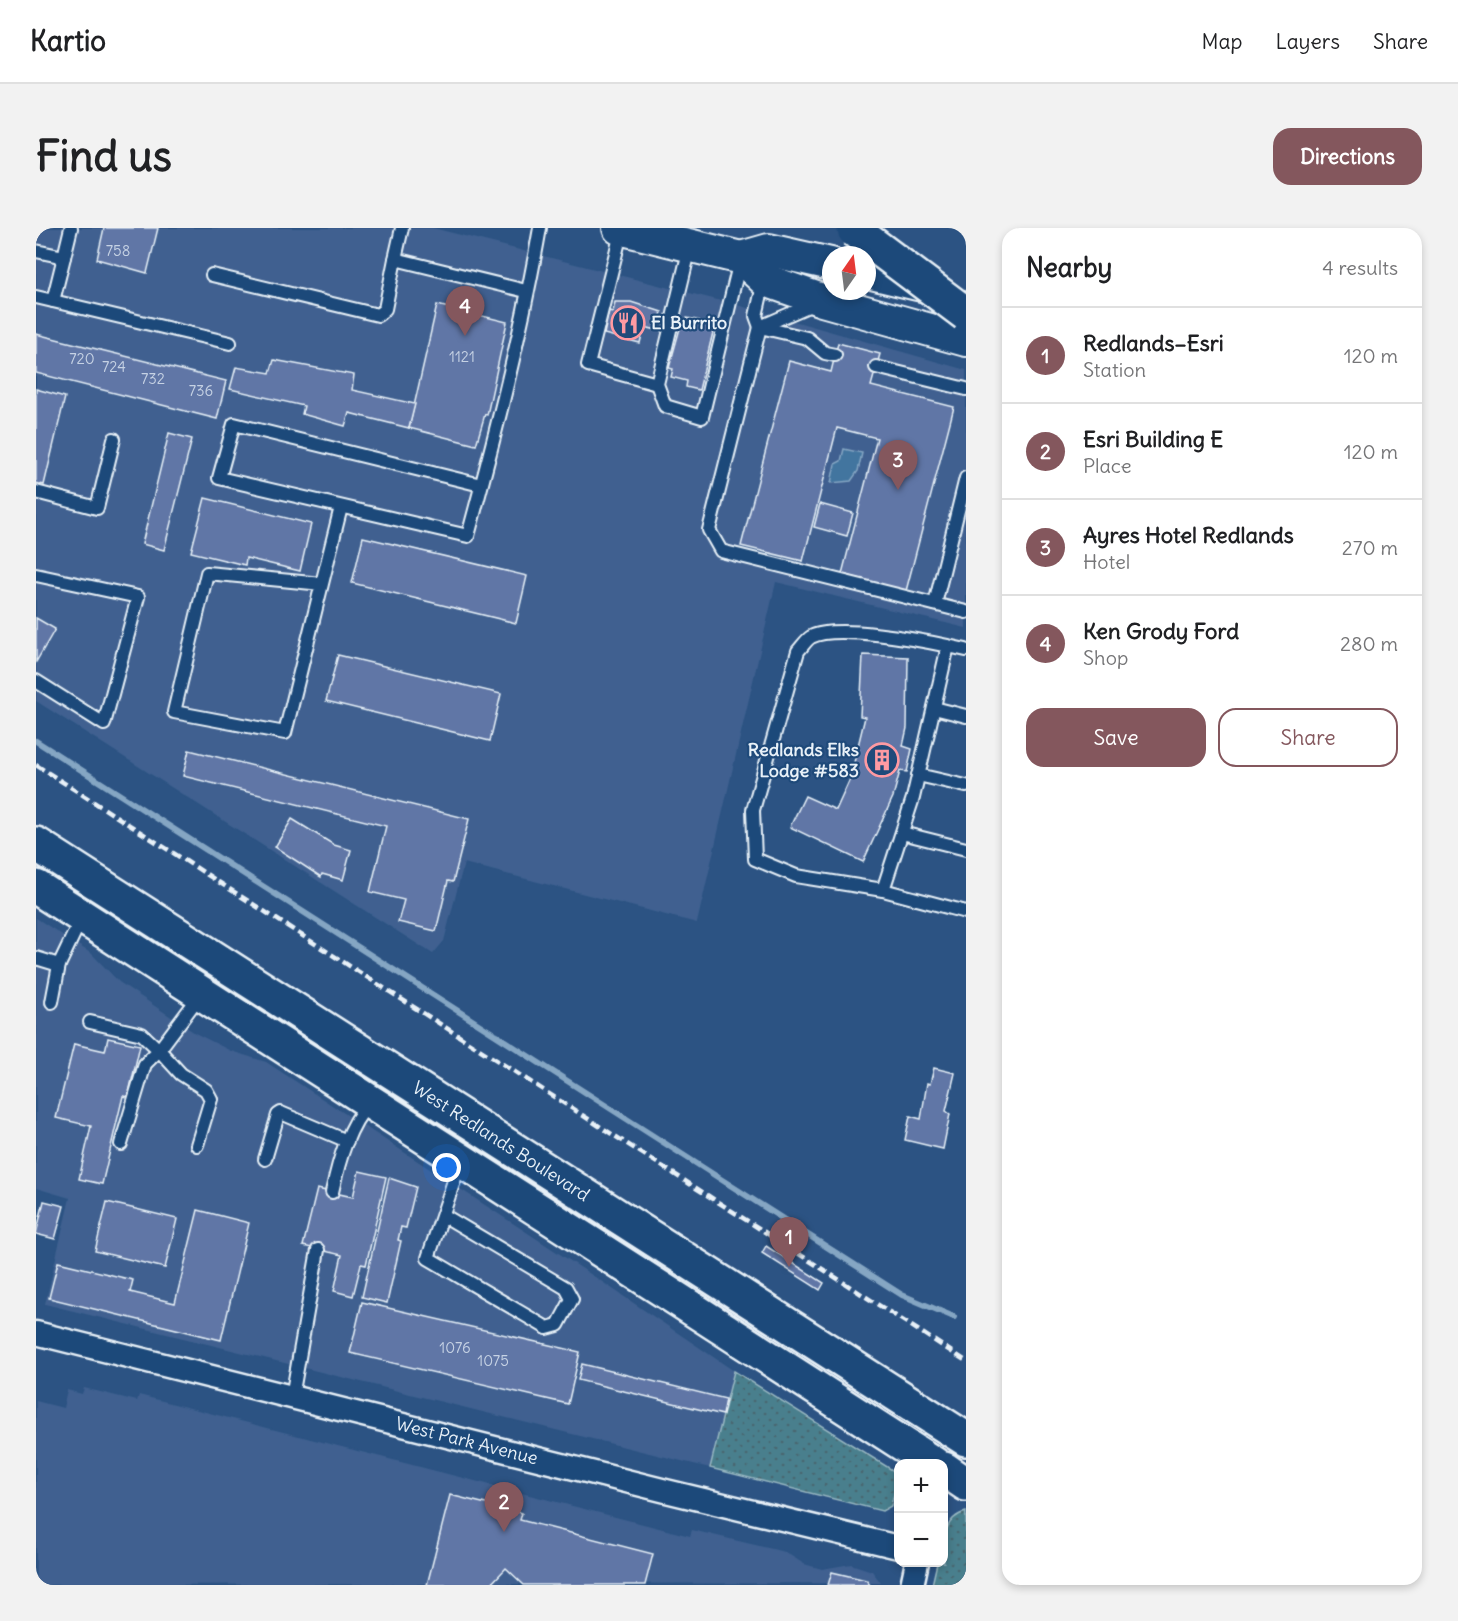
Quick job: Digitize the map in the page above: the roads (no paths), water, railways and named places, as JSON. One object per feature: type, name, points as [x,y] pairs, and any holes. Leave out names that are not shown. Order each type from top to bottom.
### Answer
[{"type":"main road","points":[[620,228],[741,258],[769,250],[822,262]]},
{"type":"main road","points":[[854,230],[966,314]]},
{"type":"main road","points":[[741,258],[765,280],[822,300],[966,340]]},
{"type":"main road","points":[[876,274],[966,296]]},
{"type":"main road","name":"West Redlands Boulevard","points":[[36,844],[965,1438]]},
{"type":"main road","name":"West Redlands Boulevard","points":[[36,887],[927,1459]]},
{"type":"street","name":"West Park Avenue","points":[[36,1333],[894,1546]]},
{"type":"street","points":[[948,1470],[965,1438]]},
{"type":"street","points":[[912,1585],[916,1567]]},
{"type":"lane","points":[[53,301],[71,228]]},
{"type":"lane","points":[[213,275],[378,315],[385,309],[402,228]]},
{"type":"lane","points":[[482,485],[234,424],[219,478],[468,536],[482,485],[540,228]]},
{"type":"lane","points":[[620,228],[588,365],[657,384]]},
{"type":"lane","points":[[690,246],[657,384],[665,406],[702,417],[741,258]]},
{"type":"lane","points":[[36,250],[64,257]]},
{"type":"lane","points":[[395,259],[526,291]]},
{"type":"lane","points":[[765,280],[756,316],[760,327],[709,530],[722,551],[966,612]]},
{"type":"lane","points":[[36,297],[230,344]]},
{"type":"lane","points":[[760,327],[822,300]]},
{"type":"lane","points":[[760,327],[807,338],[825,353],[835,356]]},
{"type":"lane","points":[[876,366],[966,389]]},
{"type":"lane","points":[[36,492],[97,507],[114,439]]},
{"type":"lane","points":[[934,604],[966,478]]},
{"type":"lane","points":[[322,584],[207,573],[174,712],[285,734],[341,507]]},
{"type":"lane","points":[[36,575],[138,597],[104,724],[36,681]]},
{"type":"lane","points":[[966,650],[909,637],[835,633],[811,637],[798,651],[753,810],[755,859],[796,876],[883,890],[966,912]]},
{"type":"lane","points":[[883,890],[903,833],[948,646]]},
{"type":"lane","points":[[933,708],[966,716]]},
{"type":"lane","points":[[918,775],[966,786]]},
{"type":"lane","points":[[903,833],[966,849]]},
{"type":"lane","points":[[52,1002],[59,965],[82,916]]},
{"type":"lane","points":[[36,958],[59,965]]},
{"type":"lane","points":[[121,1144],[145,1064],[159,1050],[201,993]]},
{"type":"lane","points":[[90,1022],[142,1034],[181,1074],[206,1089],[211,1099],[197,1145]]},
{"type":"lane","points":[[332,1192],[337,1168],[356,1118],[371,1101]]},
{"type":"lane","points":[[265,1159],[278,1115],[281,1113],[347,1141]]},
{"type":"lane","points":[[443,1215],[566,1288],[572,1299],[558,1325],[547,1328],[429,1258],[443,1215],[462,1159]]},
{"type":"lane","points":[[292,1397],[318,1250]]},
{"type":"waterway","points":[[36,741],[902,1295],[954,1317]]},
{"type":"railway","points":[[36,765],[966,1361]]},
{"type":"place","name":"El Burrito","points":[[628,323]]},
{"type":"place","name":"Ken Grody Ford","points":[[465,336]]},
{"type":"place","name":"Ayres Hotel Redlands","points":[[898,490]]},
{"type":"place","name":"Redlands Elks Lodge #583","points":[[882,760]]},
{"type":"place","name":"Redlands–Esri","points":[[789,1267]]},
{"type":"place","name":"Esri Building E","points":[[504,1532]]}]
